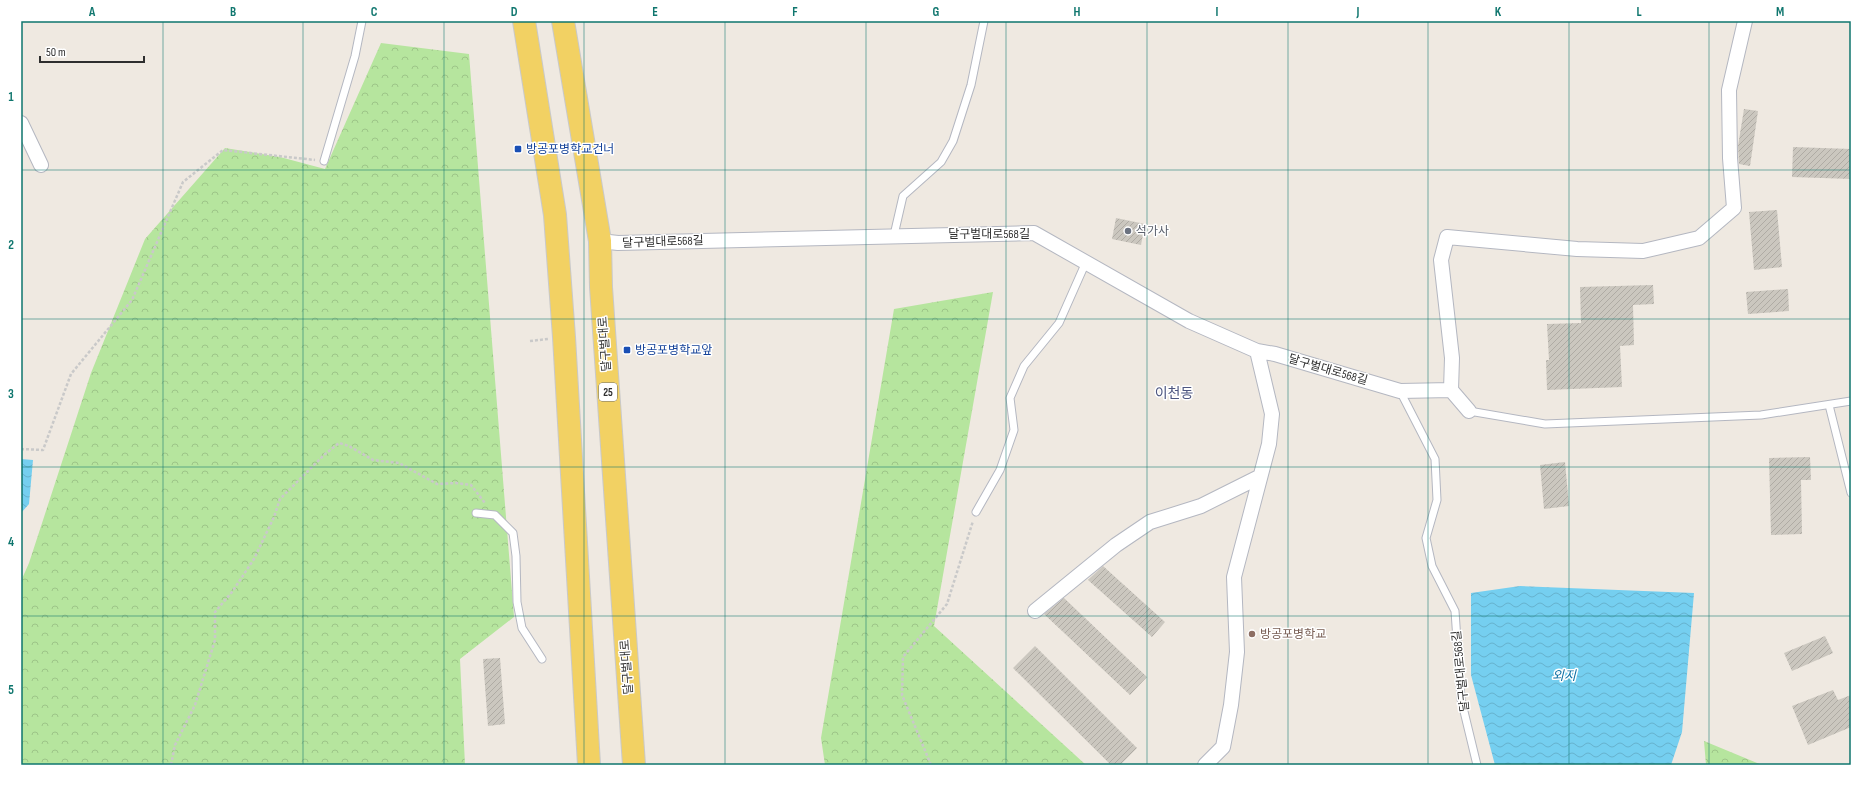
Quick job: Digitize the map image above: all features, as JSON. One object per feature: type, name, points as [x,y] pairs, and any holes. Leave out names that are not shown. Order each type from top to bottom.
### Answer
[{"type":"main road","points":[[524,21],[555,215],[565,345],[589,765]]},
{"type":"main road","name":"달구벌대로","points":[[563,21],[600,241],[602,295],[634,765]]},
{"type":"street","points":[[1469,411],[1451,390],[1452,358],[1441,260],[1447,237],[1577,249],[1643,251],[1699,238],[1734,208],[1730,158],[1729,90],[1745,21]]},
{"type":"street","points":[[21,123],[41,165]]},
{"type":"street","name":"달구벌대로568길","points":[[600,241],[618,243],[894,235],[1034,233],[1189,321],[1257,351],[1275,354],[1400,391]]},
{"type":"street","points":[[1205,765],[1223,747],[1231,705],[1237,652],[1234,577],[1259,477],[1269,444],[1272,414],[1257,351]]},
{"type":"street","points":[[1400,391],[1451,390]]},
{"type":"street","points":[[1035,611],[1116,545],[1150,522],[1201,506],[1259,477]]},
{"type":"lane","points":[[324,161],[355,56],[362,21]]},
{"type":"lane","points":[[894,235],[903,196],[941,162],[953,140],[971,84],[984,21]]},
{"type":"lane","points":[[976,512],[1000,470],[1014,430],[1010,398],[1024,366],[1058,323],[1086,262]]},
{"type":"lane","name":"달구벌대로568길","points":[[1400,391],[1435,459],[1437,500],[1426,538],[1432,566],[1455,611],[1461,699],[1476,765]]},
{"type":"lane","points":[[1469,411],[1545,424],[1761,415],[1851,402]]},
{"type":"lane","points":[[1829,405],[1851,493]]},
{"type":"lane","points":[[476,513],[495,515],[513,533],[516,556],[517,602],[522,628],[542,659]]},
{"type":"path","points":[[21,449],[43,450],[71,374],[132,300],[183,182],[223,150],[324,161]]},
{"type":"path","points":[[171,765],[175,746],[195,705],[215,640],[215,612],[232,592],[254,559],[274,517],[280,499],[324,455],[339,443],[349,446],[373,460],[399,463],[437,484],[456,483],[471,485],[495,515]]},
{"type":"path","points":[[931,765],[902,695],[903,657],[947,604],[976,512]]},
{"type":"green space","points":[[381,43],[469,54],[514,617],[460,659],[465,765],[21,765],[21,581],[29,563],[91,373],[145,239],[225,148],[280,157],[325,169]]},
{"type":"green space","points":[[993,292],[934,626],[1086,765],[825,765],[821,738],[894,309]]},
{"type":"green space","points":[[1704,741],[1762,765],[1706,765]]},
{"type":"water","points":[[21,459],[33,460],[29,504],[21,513]]},
{"type":"water","name":"외지","points":[[1520,586],[1694,593],[1682,732],[1671,765],[1495,765],[1471,675],[1471,593]]},
{"type":"building","points":[[1744,109],[1758,111],[1750,166],[1739,164],[1738,146]]},
{"type":"building","points":[[1793,147],[1851,149],[1851,179],[1792,177]]},
{"type":"building","points":[[1777,210],[1782,267],[1754,270],[1749,212]]},
{"type":"building","name":"석가사","points":[[1116,218],[1145,224],[1141,245],[1112,239]]},
{"type":"building","points":[[1653,285],[1654,304],[1633,305],[1634,345],[1620,346],[1622,387],[1547,390],[1546,360],[1549,360],[1547,324],[1581,323],[1580,287]]},
{"type":"building","points":[[1788,289],[1789,311],[1748,314],[1746,292]]},
{"type":"building","points":[[1810,457],[1811,480],[1801,480],[1802,534],[1771,535],[1769,458]]},
{"type":"building","points":[[1565,462],[1569,506],[1544,509],[1540,465]]},
{"type":"building","points":[[1103,566],[1165,622],[1152,637],[1088,580]]},
{"type":"building","points":[[1064,598],[1147,677],[1130,695],[1044,614]]},
{"type":"building","points":[[1825,636],[1833,653],[1792,671],[1784,653]]},
{"type":"building","points":[[1035,646],[1137,748],[1120,765],[1111,765],[1013,668]]},
{"type":"building","points":[[500,658],[505,724],[488,726],[483,659]]},
{"type":"building","points":[[1833,690],[1838,700],[1851,695],[1851,727],[1808,745],[1792,706]]},
{"type":"place","name":"방공포병학교건너","points":[[518,149]]},
{"type":"place","name":"석가사","points":[[1128,231]]},
{"type":"place","name":"방공포병학교앞","points":[[627,350]]},
{"type":"place","name":"방공포병학교","points":[[1252,634]]},
{"type":"district","name":"이천동","points":[[1174,393]]}]
